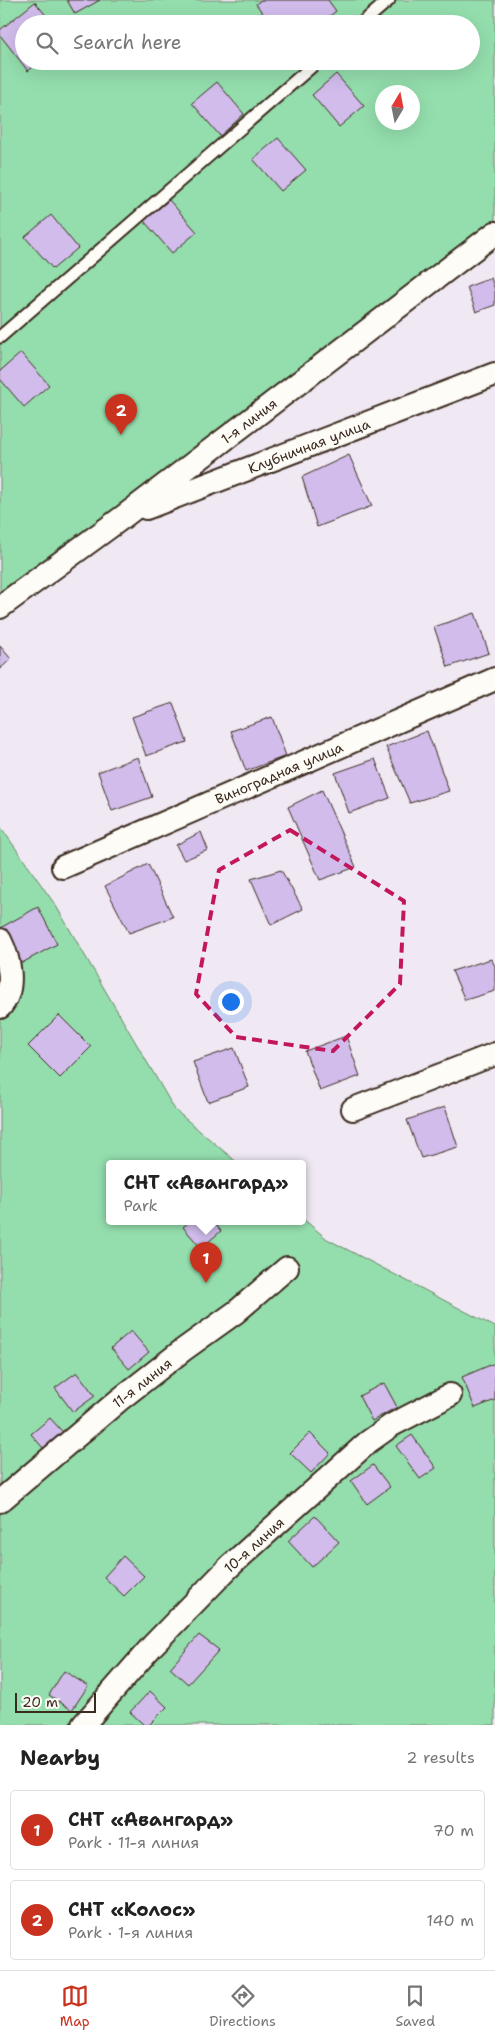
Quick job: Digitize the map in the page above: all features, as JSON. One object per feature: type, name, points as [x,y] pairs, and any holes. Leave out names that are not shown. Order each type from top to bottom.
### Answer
[{"type":"street","name":"1-я линия","points":[[0,607],[123,517],[495,233]]},
{"type":"street","name":"Клубничная улица","points":[[123,517],[495,374]]},
{"type":"street","name":"Виноградная улица","points":[[63,867],[495,679]]},
{"type":"street","points":[[0,940],[11,974],[6,1000],[0,1007]]},
{"type":"street","points":[[353,1109],[495,1054]]},
{"type":"street","name":"11-я линия","points":[[0,1500],[119,1400],[236,1312],[287,1268]]},
{"type":"street","name":"10-я линия","points":[[82,1725],[153,1645],[229,1567],[360,1449],[386,1429],[450,1395]]},
{"type":"lane","points":[[372,15],[389,0]]},
{"type":"lane","points":[[0,337],[308,70]]},
{"type":"highlighted area","points":[[290,830],[404,901],[400,984],[333,1051],[236,1037],[196,994],[219,870]]},
{"type":"green space","points":[[0,0],[495,0],[495,249],[0,614]]},
{"type":"green space","points":[[0,826],[56,906],[175,1110],[234,1160],[106,1160],[106,1225],[306,1225],[306,1221],[327,1239],[495,1327],[495,1725],[0,1725]]},
{"type":"building","points":[[67,0],[100,0],[75,14]]},
{"type":"building","points":[[261,0],[328,0],[336,11],[331,15],[264,15],[256,4]]},
{"type":"building","points":[[35,2],[46,15],[19,15]]},
{"type":"building","points":[[15,18],[15,54],[0,35],[0,30]]},
{"type":"building","points":[[336,74],[364,106],[339,127],[312,95]]},
{"type":"building","points":[[217,82],[244,114],[220,136],[192,103]]},
{"type":"building","points":[[278,138],[306,170],[281,191],[253,159]]},
{"type":"building","points":[[169,200],[197,232],[172,253],[144,221]]},
{"type":"building","points":[[51,215],[78,248],[53,269],[25,237]]},
{"type":"building","points":[[491,278],[495,290],[495,305],[476,312],[467,287]]},
{"type":"building","points":[[21,353],[49,385],[24,407],[0,379],[0,371]]},
{"type":"building","points":[[349,455],[372,506],[317,527],[302,477]]},
{"type":"building","points":[[475,613],[489,653],[448,667],[434,627]]},
{"type":"building","points":[[0,646],[11,659],[0,669]]},
{"type":"building","points":[[173,703],[187,742],[146,756],[132,717]]},
{"type":"building","points":[[272,717],[286,756],[246,771],[231,731]]},
{"type":"building","points":[[427,731],[449,791],[410,803],[386,747]]},
{"type":"building","points":[[138,757],[152,797],[112,811],[98,772]]},
{"type":"building","points":[[375,759],[390,798],[349,813],[335,773]]},
{"type":"building","points":[[322,790],[356,867],[320,880],[288,807]]},
{"type":"building","points":[[201,832],[208,850],[184,860],[176,845]]},
{"type":"building","points":[[148,864],[173,917],[129,933],[105,886]]},
{"type":"building","points":[[281,870],[303,909],[271,925],[251,879]]},
{"type":"building","points":[[38,907],[57,944],[22,963],[2,927]]},
{"type":"building","points":[[491,959],[495,966],[495,991],[465,1000],[452,971]]},
{"type":"building","points":[[59,1015],[91,1047],[60,1078],[28,1046]]},
{"type":"building","points":[[346,1036],[360,1076],[320,1091],[305,1051]]},
{"type":"building","points":[[234,1048],[249,1087],[208,1102],[193,1062]]},
{"type":"building","points":[[445,1107],[458,1147],[421,1158],[407,1120]]},
{"type":"building","points":[[185,1225],[216,1225],[221,1231],[201,1248],[183,1227]]},
{"type":"building","points":[[131,1331],[149,1352],[129,1369],[111,1348]]},
{"type":"building","points":[[495,1363],[495,1400],[475,1408],[462,1377]]},
{"type":"building","points":[[77,1372],[95,1396],[73,1412],[55,1388]]},
{"type":"building","points":[[384,1383],[397,1407],[372,1421],[359,1396]]},
{"type":"building","points":[[50,1418],[68,1438],[49,1455],[31,1434]]},
{"type":"building","points":[[310,1433],[330,1453],[311,1473],[290,1453]]},
{"type":"building","points":[[412,1435],[436,1468],[420,1479],[396,1446]]},
{"type":"building","points":[[373,1465],[390,1487],[367,1504],[351,1481]]},
{"type":"building","points":[[315,1516],[339,1542],[312,1567],[288,1541]]},
{"type":"building","points":[[123,1556],[144,1576],[124,1596],[104,1577]]},
{"type":"building","points":[[199,1635],[219,1650],[188,1684],[170,1668]]},
{"type":"building","points":[[64,1671],[88,1686],[72,1710],[49,1695]]},
{"type":"building","points":[[150,1691],[167,1707],[149,1725],[144,1725],[130,1712]]},
{"type":"place","name":"СНТ «Колос»","points":[[121,435]]},
{"type":"place","name":"СНТ «Авангард»","points":[[206,1283]]}]
